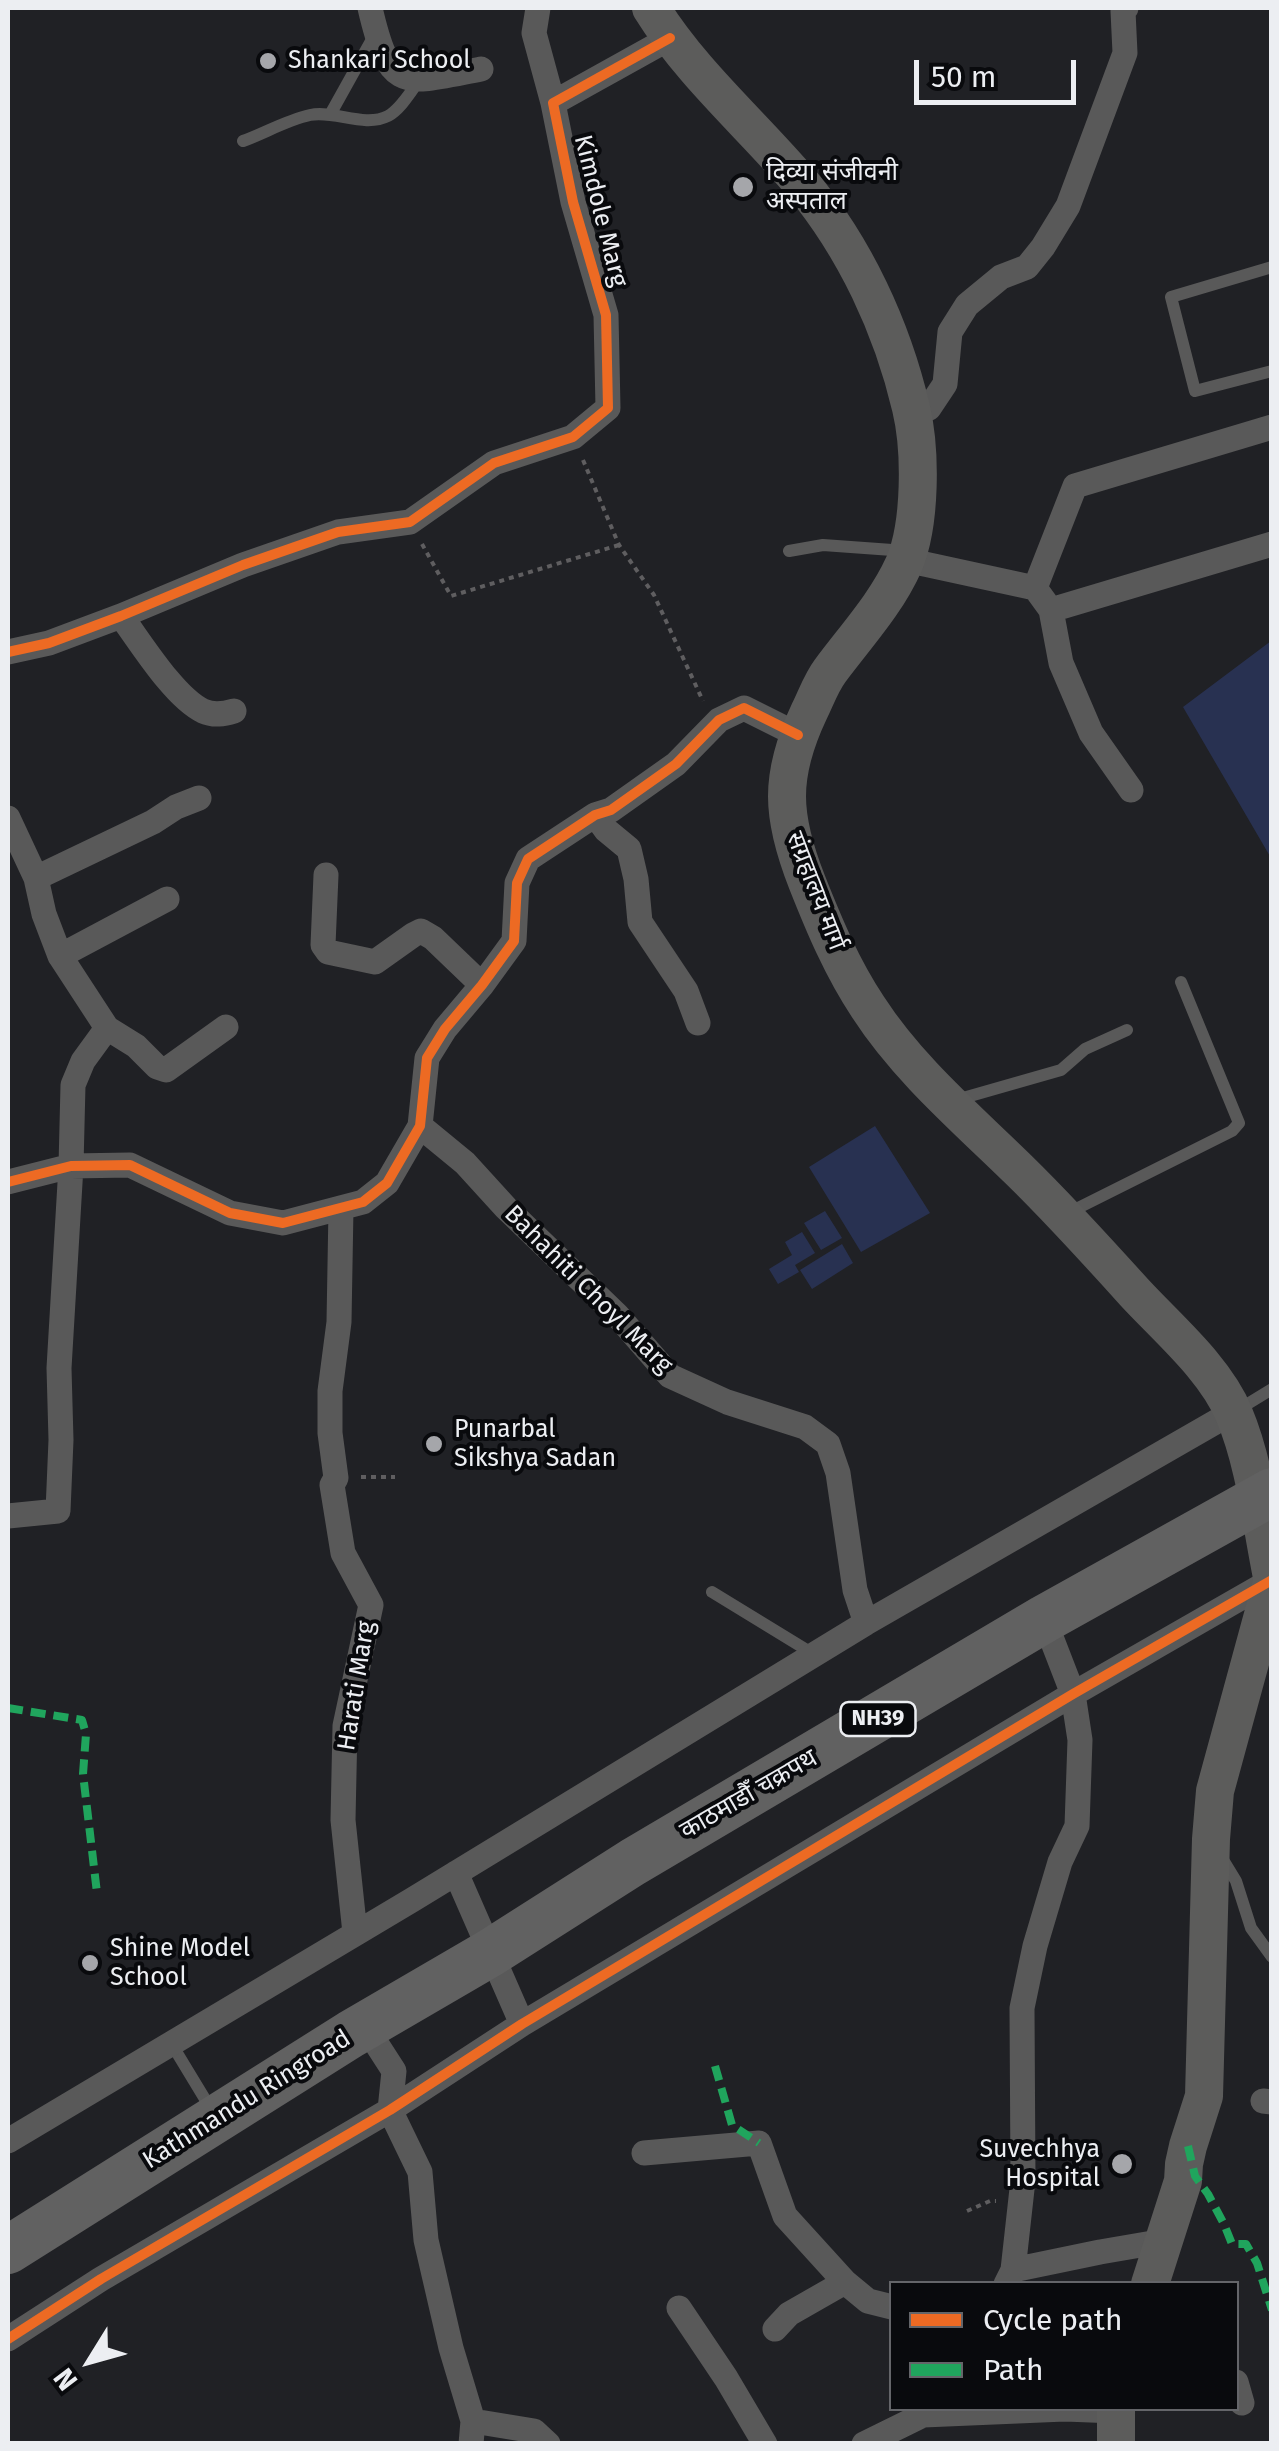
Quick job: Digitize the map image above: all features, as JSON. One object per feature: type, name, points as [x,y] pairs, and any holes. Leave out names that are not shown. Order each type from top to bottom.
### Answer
[{"type":"highway","name":"काठमाडाैँ चक्रपथ","points":[[490,1954],[634,1862],[1044,1619],[1264,1496]]},
{"type":"highway","name":"Kathmandu Ringroad","points":[[8,2250],[364,2026],[490,1954]]},
{"type":"main road","name":"संग्रहालय मार्ग","points":[[661,23],[801,184],[842,239],[872,294],[912,410],[918,468],[907,556],[886,597],[826,676],[798,735],[788,767],[786,809],[805,877],[849,977],[894,1042],[1210,1374],[1234,1412],[1264,1496],[1272,1580]]},
{"type":"main road","points":[[1151,2281],[1183,2181],[1188,2146],[1204,2096],[1211,1838],[1216,1791],[1272,1580]]},
{"type":"street","points":[[538,8],[534,33],[553,103],[661,23]]},
{"type":"street","points":[[912,410],[929,408],[944,384],[950,332],[967,305],[1001,277],[1027,267],[1044,248],[1068,206],[1125,54],[1122,11],[1126,8]]},
{"type":"street","points":[[373,20],[386,62],[401,76],[419,80],[481,68]]},
{"type":"street","name":"Kimdole Marg","points":[[8,652],[49,643],[243,565],[338,532],[410,522],[494,463],[573,437],[608,408],[606,315],[573,202],[553,103]]},
{"type":"street","points":[[1035,588],[1075,486],[1272,426]]},
{"type":"street","points":[[1052,610],[1272,544]]},
{"type":"street","points":[[907,556],[1035,588],[1052,610],[1061,662],[1091,733],[1131,790]]},
{"type":"street","points":[[121,616],[181,695],[205,712],[222,715],[234,711]]},
{"type":"street","points":[[8,1182],[71,1166],[130,1165],[230,1213],[282,1223],[364,1202],[386,1183],[420,1126],[427,1058],[444,1029],[514,940],[518,883],[528,859],[594,815],[611,810],[676,764],[719,720],[744,708],[798,735]]},
{"type":"street","points":[[36,878],[199,798]]},
{"type":"street","points":[[594,815],[629,849],[640,922],[686,990],[698,1023]]},
{"type":"street","points":[[8,818],[36,878],[60,956],[108,1028],[166,1070],[226,1028]]},
{"type":"street","points":[[326,875],[324,944],[328,952],[376,962],[421,932],[433,938],[482,985]]},
{"type":"street","points":[[60,956],[167,899]]},
{"type":"street","points":[[8,1516],[58,1511],[59,1368],[73,1085],[83,1061],[108,1028]]},
{"type":"street","name":"Bahahiti Choyl Marg","points":[[420,1126],[465,1163],[617,1315],[670,1376],[727,1402],[804,1428],[828,1444],[838,1473],[854,1590],[866,1623]]},
{"type":"street","name":"Harati Marg","points":[[342,1208],[339,1322],[330,1391],[336,1478],[332,1486],[343,1553],[370,1605],[345,1726],[344,1820],[355,1933]]},
{"type":"street","points":[[8,2141],[866,1623],[1234,1412]]},
{"type":"street","points":[[8,2340],[101,2278],[390,2110],[522,2024],[1073,1694],[1272,1580]]},
{"type":"street","points":[[1044,1619],[1073,1694],[1080,1740],[1077,1826],[1060,1862],[1022,2008],[1023,2180],[1009,2277],[1164,2241]]},
{"type":"street","points":[[456,1872],[522,2024]]},
{"type":"street","points":[[364,2026],[394,2071],[390,2110],[420,2172],[426,2240],[472,2432],[534,2431],[548,2444]]},
{"type":"street","points":[[644,2153],[759,2143],[785,2216],[846,2282],[868,2301],[889,2306]]},
{"type":"street","points":[[775,2328],[790,2314],[846,2282]]},
{"type":"street","points":[[678,2308],[765,2444]]},
{"type":"street","points":[[864,2444],[923,2415],[1018,2411]]},
{"type":"street","points":[[1074,2411],[1116,2421]]},
{"type":"lane","points":[[330,113],[373,20]]},
{"type":"lane","points":[[243,142],[308,116],[330,113],[363,120],[386,117],[419,80]]},
{"type":"lane","points":[[1272,267],[1170,297],[1195,392],[1272,371]]},
{"type":"lane","points":[[789,551],[824,545],[907,556]]},
{"type":"lane","points":[[1063,1216],[1232,1132],[1240,1124],[1181,982]]},
{"type":"lane","points":[[948,1102],[1061,1070],[1085,1049],[1127,1030]]},
{"type":"lane","points":[[1234,1412],[1272,1389]]},
{"type":"lane","points":[[712,1592],[815,1655]]},
{"type":"lane","points":[[1211,1838],[1236,1881],[1251,1928],[1272,1956]]},
{"type":"lane","points":[[171,2043],[218,2120]]},
{"type":"path","points":[[573,437],[618,546],[654,596],[703,700],[719,720]]},
{"type":"path","points":[[410,522],[451,596],[618,546]]},
{"type":"path","points":[[336,1478],[395,1477]]},
{"type":"path","points":[[966,2211],[990,2201],[1020,2204]]},
{"type":"shaded area","points":[[1271,641],[1271,858],[1183,707]]},
{"type":"shaded area","points":[[875,1126],[930,1213],[861,1252],[809,1167]]},
{"type":"shaded area","points":[[825,1211],[842,1238],[821,1250],[804,1223]]},
{"type":"shaded area","points":[[802,1232],[815,1253],[795,1265],[799,1272],[778,1284],[769,1269],[792,1255],[785,1242]]},
{"type":"shaded area","points":[[842,1244],[853,1263],[812,1289],[800,1270]]},
{"type":"marked path","points":[[8,1708],[82,1720],[86,1734],[83,1774],[97,1893]]},
{"type":"marked path","points":[[715,2066],[732,2125],[759,2143]]},
{"type":"marked path","points":[[1188,2146],[1195,2176],[1232,2244],[1246,2244],[1257,2263],[1272,2310]]},
{"type":"cycle path","points":[[8,652],[49,643],[243,565],[338,532],[410,522],[494,463],[573,437],[608,408],[606,315],[573,202],[553,103],[670,38]]},
{"type":"cycle path","points":[[8,1182],[71,1166],[130,1165],[230,1213],[283,1223],[363,1202],[387,1183],[420,1126],[427,1058],[514,941],[517,883],[528,859],[595,815],[611,810],[676,764],[719,720],[744,708],[798,735]]},
{"type":"cycle path","points":[[8,2339],[101,2279],[390,2110],[522,2024],[1073,1694],[1272,1580]]},
{"type":"place","name":"Shankari School","points":[[268,61]]},
{"type":"place","name":"दिव्या संजीवनी अस्पताल","points":[[743,187]]},
{"type":"place","name":"Punarbal Sikshya Sadan","points":[[434,1444]]},
{"type":"place","name":"Shine Model School","points":[[90,1963]]},
{"type":"place","name":"Suvechhya Hospital","points":[[1122,2164]]}]
